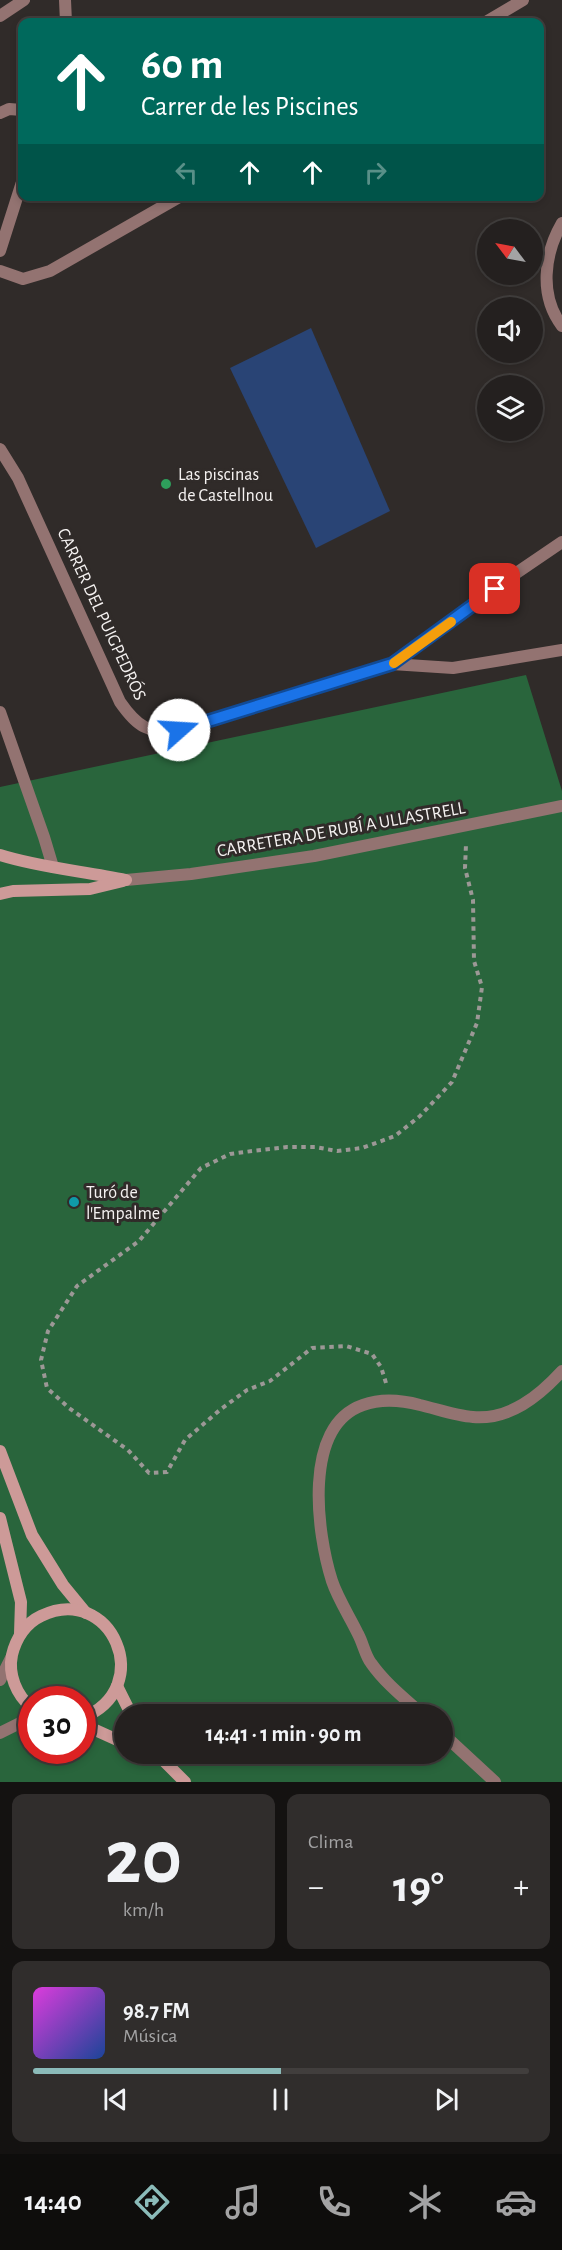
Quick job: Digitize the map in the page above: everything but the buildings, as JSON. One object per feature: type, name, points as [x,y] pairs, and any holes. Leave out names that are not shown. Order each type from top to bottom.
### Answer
[{"type":"main road","points":[[0,855],[25,863],[126,880]]},
{"type":"main road","points":[[52,867],[54,890]]},
{"type":"main road","points":[[0,894],[13,891],[90,889],[126,880]]},
{"type":"main road","points":[[0,1451],[32,1535],[63,1585],[86,1613]]},
{"type":"main road","points":[[0,1518],[21,1602],[20,1634]]},
{"type":"main road","points":[[18,1692],[14,1682],[11,1658],[20,1634],[28,1624],[49,1612],[61,1609],[86,1613],[97,1618],[106,1626],[119,1648],[122,1672],[117,1686],[105,1705],[96,1712]]},
{"type":"main road","points":[[117,1686],[126,1704]]},
{"type":"main road","points":[[96,1730],[114,1738]]},
{"type":"main road","points":[[166,1764],[185,1782]]},
{"type":"street","points":[[0,16],[24,0]]},
{"type":"street","points":[[65,0],[66,18]]},
{"type":"street","points":[[493,18],[523,0]]},
{"type":"street","points":[[0,113],[9,109],[18,110]]},
{"type":"street","points":[[0,250],[18,194]]},
{"type":"street","points":[[0,271],[23,279],[50,271],[172,201]]},
{"type":"street","points":[[562,223],[548,253],[546,278],[551,307],[562,326]]},
{"type":"street","name":"CARRER DEL PUIGPEDRÓS","points":[[0,449],[18,478],[120,702],[131,718],[144,728],[162,732],[179,730],[392,664],[453,668],[562,650]]},
{"type":"street","points":[[392,664],[562,542]]},
{"type":"street","points":[[0,712],[44,837],[52,867]]},
{"type":"street","name":"CARRETERA DE RUBÍ A ULLASTRELL","points":[[126,880],[202,873],[314,856],[562,806]]},
{"type":"street","points":[[411,1704],[387,1683],[369,1661],[360,1636],[333,1583],[321,1537],[318,1499],[323,1457],[330,1433],[342,1418],[360,1405],[376,1401],[400,1400],[473,1418],[507,1413],[542,1393],[562,1371]]},
{"type":"street","points":[[0,1680],[11,1658]]},
{"type":"street","points":[[0,1734],[18,1724]]},
{"type":"street","points":[[453,1743],[495,1782]]},
{"type":"path","points":[[390,1400],[381,1367],[372,1354],[346,1346],[312,1348],[270,1380],[247,1390],[212,1416],[185,1440],[167,1472],[149,1473],[129,1450],[69,1408],[47,1388],[41,1360],[48,1331],[77,1286],[140,1241],[201,1168],[230,1154],[252,1151],[287,1147],[315,1147],[337,1151],[362,1148],[395,1136],[420,1116],[452,1082],[477,1023],[482,987],[474,961],[473,900],[465,868],[467,825]]},
{"type":"green space","points":[[526,675],[562,791],[562,1782],[0,1782],[0,787]]},
{"type":"water","points":[[311,328],[390,511],[316,548],[230,368]]},
{"type":"slow traffic","points":[[394,663],[451,622]]},
{"type":"place","name":"Las piscinas de Castellnou","points":[[166,484]]},
{"type":"place","name":"Turó de l'Empalme","points":[[74,1202]]},
{"type":"route","points":[[179,730],[392,664],[495,589]]}]
